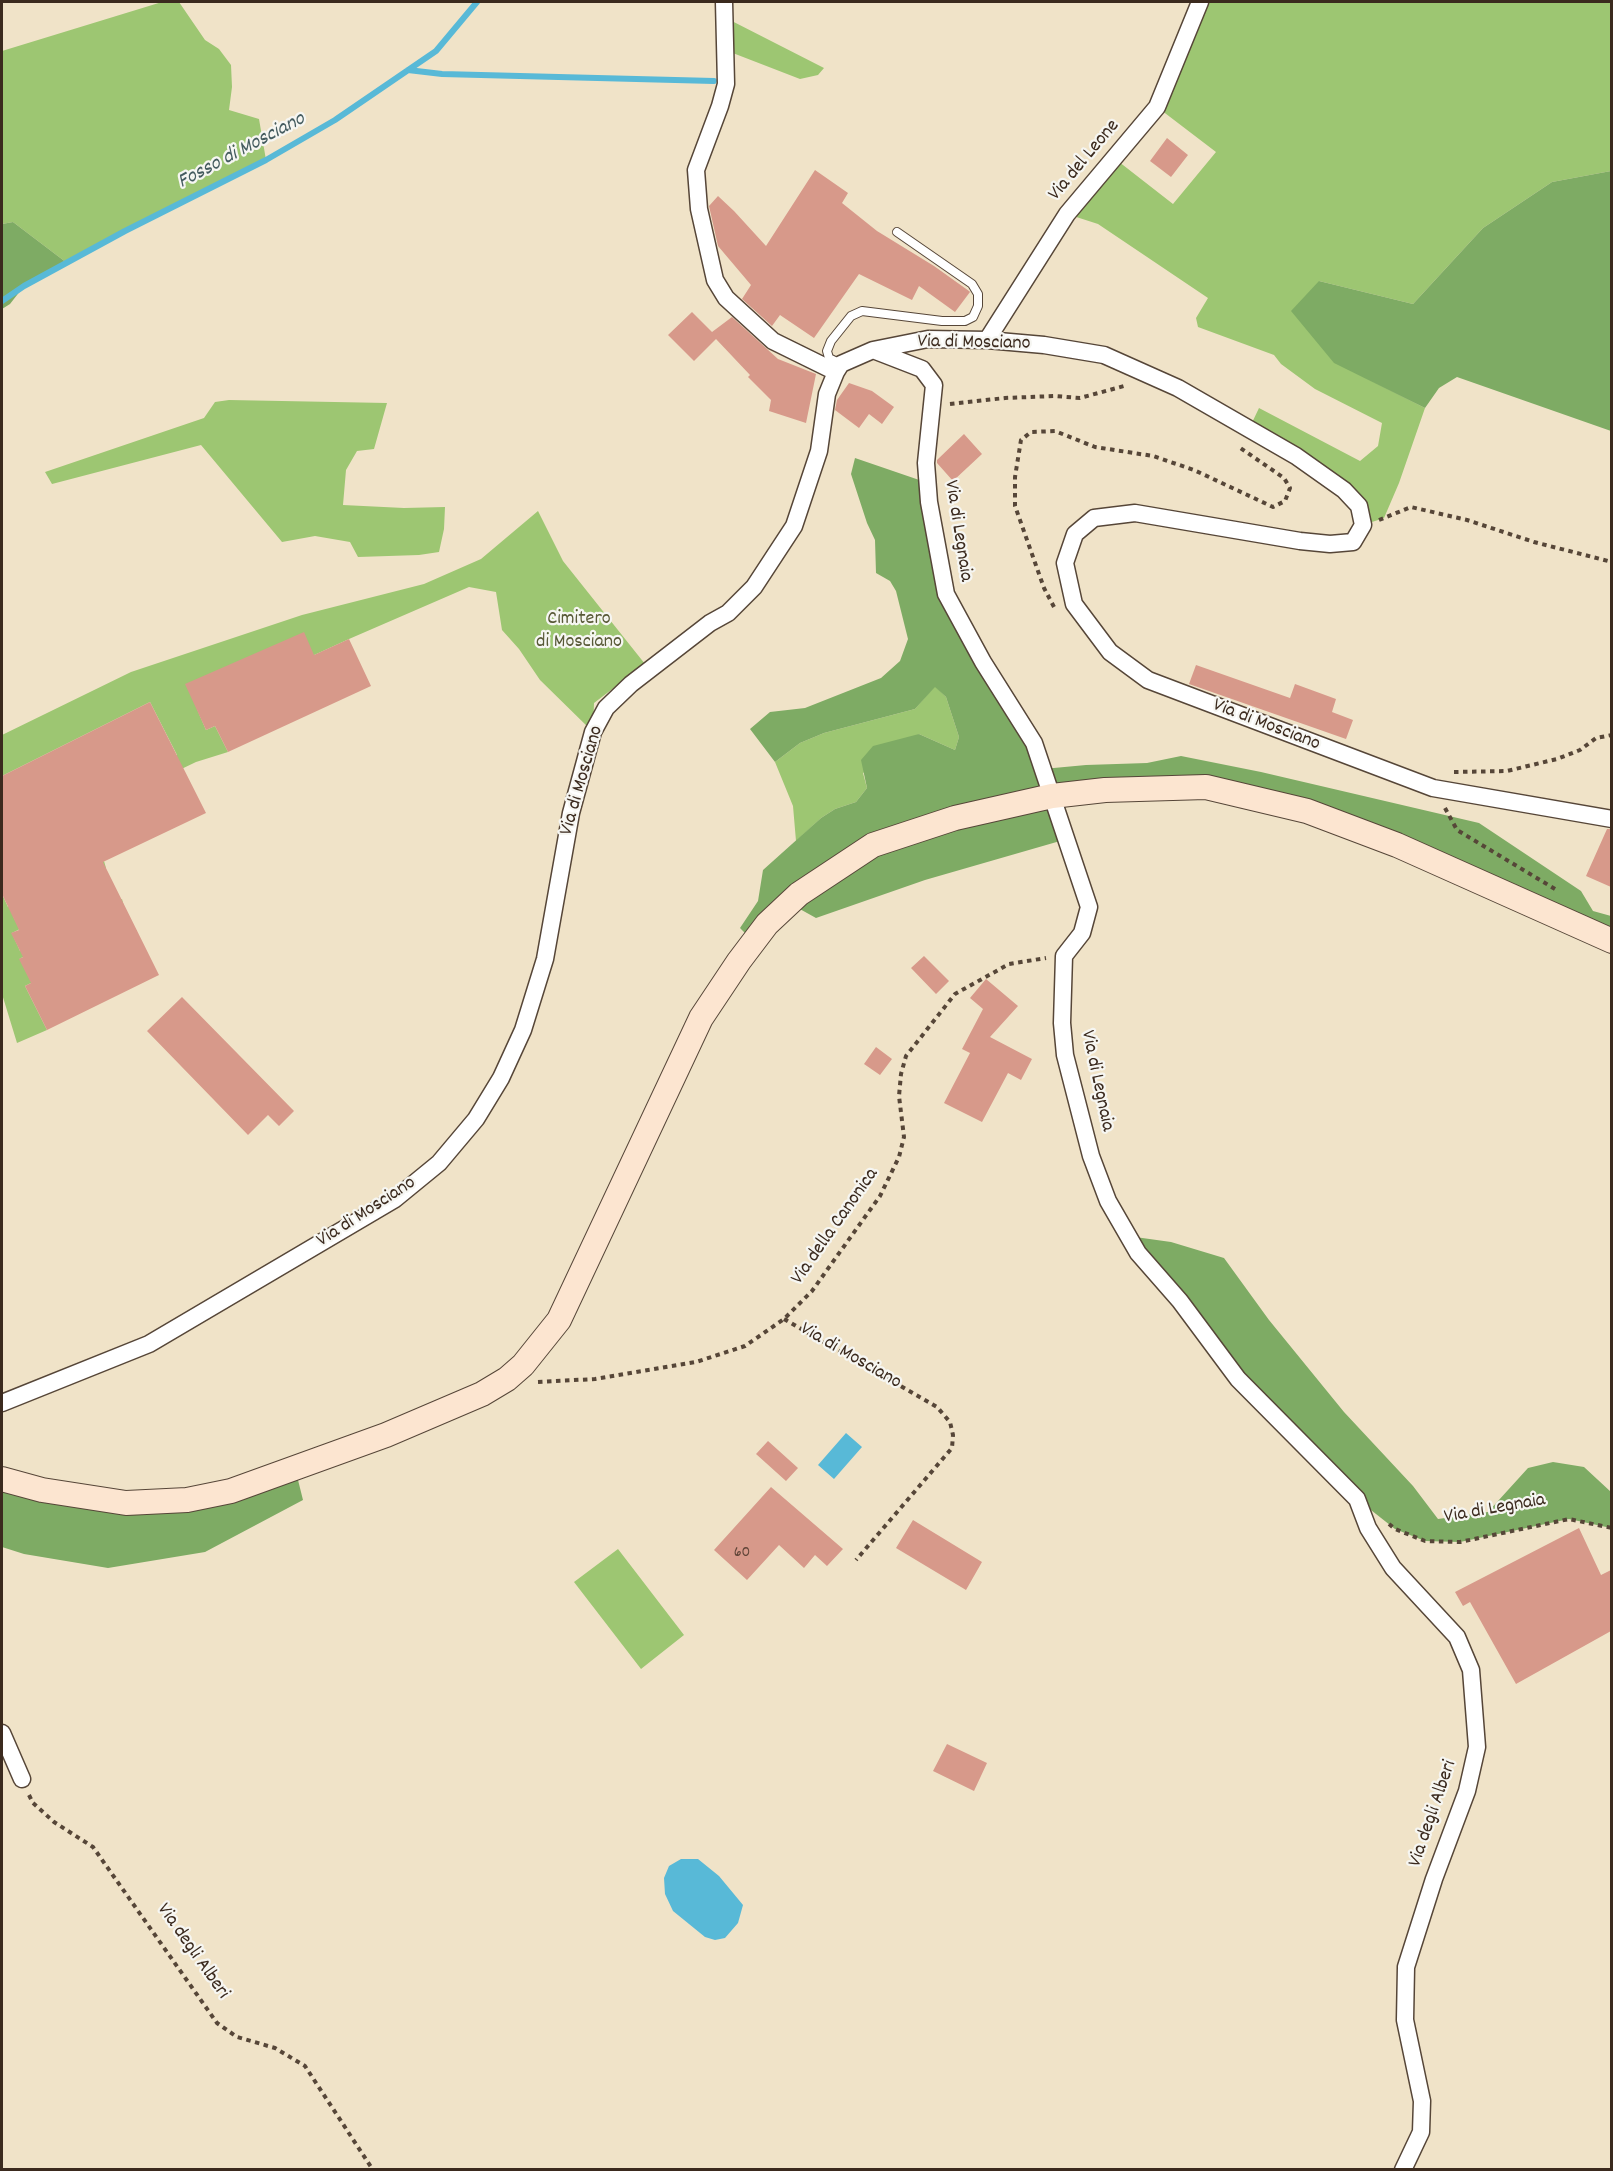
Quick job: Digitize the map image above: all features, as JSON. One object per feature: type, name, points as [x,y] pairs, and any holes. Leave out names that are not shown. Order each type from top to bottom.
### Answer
[{"type":"main road","points":[[2,1479],[42,1490],[126,1503],[187,1500],[231,1491],[386,1435],[482,1394],[507,1379],[523,1365],[559,1320],[701,1018],[739,961],[767,924],[799,894],[873,845],[955,818],[1052,796],[1105,790],[1206,787],[1307,811],[1398,845],[1611,941]]},
{"type":"street","points":[[724,2],[726,84],[696,170],[699,209],[715,280],[726,298],[773,341],[838,368]]},
{"type":"street","name":"Via del Leone","points":[[987,340],[1067,214],[1157,107],[1200,2]]},
{"type":"street","name":"Via di Mosciano","points":[[2,1403],[149,1344],[386,1205],[440,1163],[476,1119],[501,1078],[523,1030],[545,959],[571,813],[593,732],[606,708],[632,684],[710,623],[728,613],[754,587],[794,526],[819,451],[827,394],[838,368],[873,350],[928,339],[987,340],[1044,345],[1104,355],[1178,388],[1296,456],[1344,490],[1359,506],[1363,525],[1353,542],[1330,544],[1135,513],[1094,518],[1075,534],[1065,562],[1074,604],[1110,652],[1148,680],[1433,788],[1611,819]]},
{"type":"street","name":"Via di Legnaia","points":[[873,350],[922,369],[934,386],[926,463],[929,502],[946,594],[983,662],[1034,743],[1089,907],[1082,933],[1064,956],[1062,1023],[1065,1056],[1091,1156],[1108,1201],[1138,1253],[1180,1301],[1238,1379],[1357,1499]]},
{"type":"street","name":"Via degli Alberi","points":[[1357,1499],[1368,1528],[1393,1568],[1457,1637],[1472,1670],[1477,1747],[1467,1791],[1434,1878],[1406,1967],[1405,2020],[1422,2101],[1421,2132],[1402,2169]]},
{"type":"street","points":[[2,1733],[22,1779]]},
{"type":"lane","points":[[838,368],[829,358],[827,351],[831,341],[851,316],[862,311],[942,321],[964,321],[972,316],[978,306],[978,294],[972,284],[897,232]]},
{"type":"path","points":[[932,406],[1005,398],[1055,396],[1080,398],[1124,386],[1132,389]]},
{"type":"path","points":[[1055,608],[1044,588],[1015,506],[1015,477],[1021,440],[1031,432],[1055,431],[1095,447],[1153,456],[1194,470],[1273,507],[1285,501],[1290,488],[1284,478],[1239,447]]},
{"type":"path","points":[[1363,525],[1411,507],[1467,520],[1534,542],[1611,562]]},
{"type":"path","points":[[1564,895],[1457,830],[1433,788],[1456,771],[1507,771],[1557,759],[1580,750],[1596,738],[1611,735]]},
{"type":"path","name":"Via della Canonica","points":[[784,1319],[812,1291],[880,1196],[899,1157],[904,1137],[899,1096],[901,1074],[906,1056],[932,1022],[956,994],[1009,963],[1064,956]]},
{"type":"path","name":"Via di Mosciano","points":[[507,1379],[533,1382],[595,1379],[696,1362],[745,1346],[784,1319],[937,1407],[950,1422],[953,1435],[952,1448],[856,1560]]},
{"type":"path","name":"Via di Legnaia","points":[[1386,1521],[1395,1529],[1425,1541],[1460,1542],[1569,1519],[1611,1528]]},
{"type":"path","name":"Via degli Alberi","points":[[22,1779],[33,1803],[54,1822],[93,1847],[217,2023],[237,2037],[275,2048],[304,2066],[373,2169]]},
{"type":"green space","points":[[162,2],[179,2],[205,40],[219,49],[231,65],[232,87],[229,110],[259,119],[266,160],[67,263],[13,222],[2,224],[2,51]]},
{"type":"green space","points":[[1200,2],[1611,2],[1611,171],[1552,182],[1483,228],[1413,304],[1319,281],[1334,362],[1425,408],[1399,483],[1384,518],[1363,525],[1359,506],[1249,429],[1259,408],[1360,461],[1378,446],[1382,423],[1315,389],[1281,364],[1274,355],[1198,327],[1196,318],[1208,298],[1098,224],[1067,214],[1114,158],[1173,204],[1216,152],[1157,107]]},
{"type":"green space","points":[[724,17],[824,68],[818,75],[800,79],[725,50]]},
{"type":"green space","points":[[1611,171],[1611,431],[1457,377],[1439,388],[1425,408],[1334,363],[1291,311],[1319,281],[1413,304],[1483,228],[1552,182]]},
{"type":"green space","points":[[13,222],[67,263],[24,286],[10,304],[2,309],[2,224]]},
{"type":"green space","points":[[229,400],[387,403],[374,449],[357,451],[346,470],[343,505],[404,508],[445,507],[444,529],[439,552],[358,557],[350,542],[315,536],[282,542],[201,445],[52,484],[45,472],[204,418],[215,402]]},
{"type":"green space","points":[[855,458],[928,483],[946,594],[1043,769],[1147,763],[1181,756],[1261,772],[1479,823],[1581,891],[1593,911],[1611,916],[1612,941],[1397,845],[1206,787],[1053,796],[1067,839],[925,880],[816,918],[789,903],[753,941],[740,928],[758,901],[763,870],[821,818],[835,809],[856,802],[867,788],[861,760],[873,746],[919,734],[955,750],[959,737],[946,697],[935,687],[915,709],[824,733],[800,743],[775,762],[750,729],[770,712],[805,708],[881,678],[900,661],[908,639],[896,591],[890,581],[876,573],[875,540],[851,474]]},
{"type":"green space","name":"Cimitero di Mosciano","points":[[538,511],[563,561],[645,664],[594,703],[593,732],[540,680],[519,649],[502,630],[496,592],[469,587],[197,709],[206,730],[215,726],[228,752],[196,762],[2,855],[2,843],[177,755],[150,702],[2,776],[2,735],[131,672],[302,615],[424,584],[481,559]]},
{"type":"green space","points":[[935,686],[946,697],[959,737],[955,750],[919,734],[863,773],[867,788],[856,802],[835,809],[821,818],[796,841],[793,806],[775,762],[800,743],[824,733],[915,709]]},
{"type":"green space","points":[[104,861],[106,868],[13,916],[20,929],[12,933],[20,951],[122,899],[124,907],[19,959],[134,927],[137,931],[25,986],[47,1030],[17,1043],[2,994],[2,894],[8,907]]},
{"type":"green space","points":[[1128,1236],[1171,1242],[1224,1258],[1269,1320],[1344,1412],[1413,1486],[1438,1519],[1488,1512],[1528,1468],[1553,1462],[1584,1467],[1611,1492],[1611,1528],[1569,1519],[1460,1542],[1425,1541],[1395,1529],[1357,1499],[1238,1379]]},
{"type":"green space","points":[[295,1468],[303,1500],[205,1552],[108,1568],[24,1554],[2,1547],[2,1479],[126,1503]]},
{"type":"green space","points":[[618,1549],[684,1635],[641,1669],[574,1582]]},
{"type":"water","points":[[846,1433],[862,1447],[834,1479],[818,1465]]},
{"type":"water","points":[[681,1859],[698,1859],[719,1876],[743,1905],[738,1923],[725,1938],[715,1940],[705,1937],[673,1911],[665,1894],[664,1878],[669,1866]]},
{"type":"building","points":[[1167,138],[1188,155],[1171,177],[1150,161]]},
{"type":"building","points":[[815,170],[848,193],[842,203],[877,231],[934,266],[970,292],[955,312],[919,286],[912,300],[859,274],[814,338],[780,315],[772,326],[742,299],[751,285],[718,246],[709,206],[718,196],[766,246]]},
{"type":"building","points":[[692,312],[712,332],[732,317],[778,359],[816,374],[806,423],[769,411],[771,400],[716,339],[694,361],[668,335]]},
{"type":"building","points":[[849,383],[872,391],[894,407],[882,424],[869,414],[859,428],[835,410],[837,400]]},
{"type":"building","points":[[964,434],[982,454],[953,481],[937,463],[937,460]]},
{"type":"building","points":[[304,632],[314,655],[349,639],[371,686],[228,752],[215,726],[206,730],[185,684]]},
{"type":"building","points":[[1196,665],[1290,698],[1295,684],[1336,699],[1332,712],[1353,720],[1346,739],[1189,684]]},
{"type":"building","points":[[150,702],[206,813],[103,862],[159,975],[47,1030],[25,986],[31,983],[19,959],[23,957],[11,933],[19,930],[2,894],[2,776]]},
{"type":"building","points":[[1607,829],[1611,829],[1611,887],[1586,876]]},
{"type":"building","points":[[924,956],[949,981],[936,994],[911,968]]},
{"type":"building","points":[[986,979],[1018,1006],[990,1037],[1032,1059],[1021,1080],[1008,1073],[982,1122],[944,1103],[970,1053],[962,1049],[983,1009],[970,998]]},
{"type":"building","points":[[182,997],[294,1111],[279,1126],[268,1115],[248,1135],[147,1031]]},
{"type":"building","points":[[876,1047],[892,1059],[880,1075],[864,1064]]},
{"type":"building","points":[[768,1441],[798,1468],[786,1481],[756,1454]]},
{"type":"building","points":[[771,1487],[843,1549],[827,1566],[815,1555],[804,1568],[779,1545],[747,1580],[714,1550]]},
{"type":"building","points":[[913,1520],[982,1562],[966,1590],[896,1548]]},
{"type":"building","points":[[1579,1528],[1601,1575],[1611,1570],[1611,1631],[1516,1684],[1470,1602],[1463,1606],[1455,1592]]},
{"type":"building","points":[[947,1744],[987,1763],[974,1791],[933,1771]]},
{"type":"waterway","name":"Fosso di Mosciano","points":[[2,301],[24,286],[125,231],[266,160],[335,120],[436,51],[477,2]]},
{"type":"waterway","points":[[408,70],[442,74],[714,81]]}]
